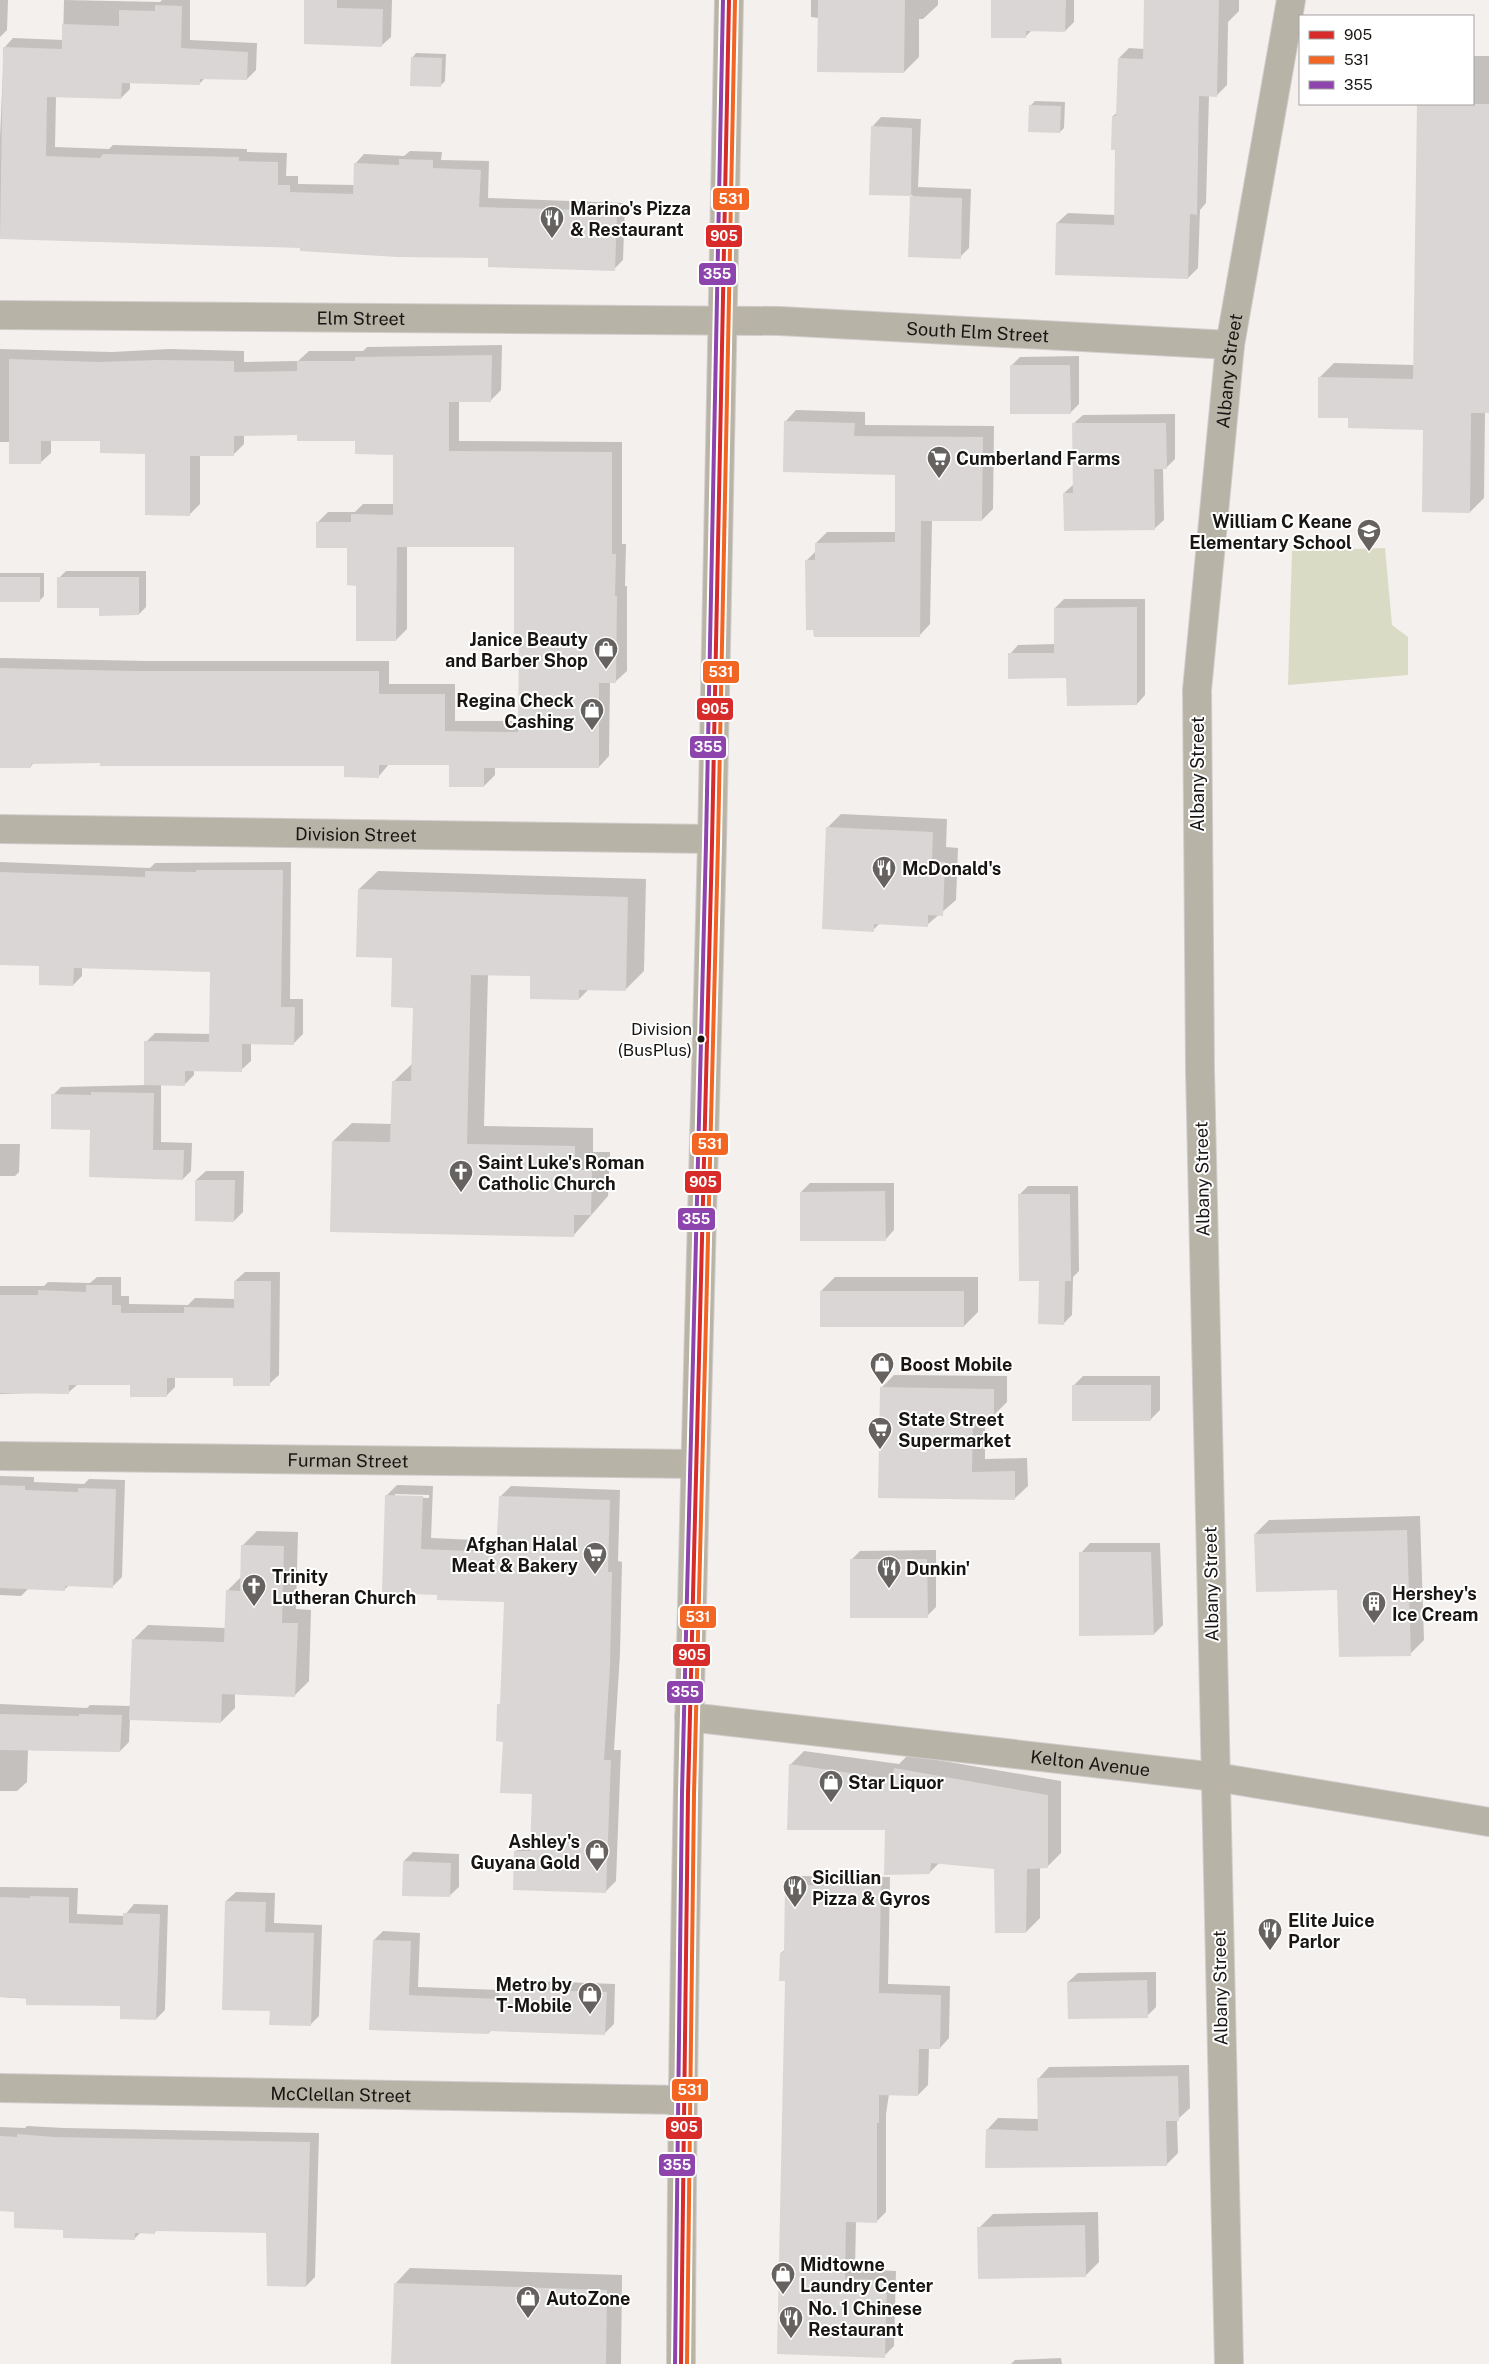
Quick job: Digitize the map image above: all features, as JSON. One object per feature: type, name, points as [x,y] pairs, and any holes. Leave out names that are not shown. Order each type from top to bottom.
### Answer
[{"type":"main road","points":[[681,2364],[682,2100],[689,1717],[712,839],[724,322],[729,0]]},
{"type":"street","name":"Albany Street","points":[[1229,2364],[1199,1040],[1197,690],[1230,345],[1291,0]]},
{"type":"street","name":"Elm Street","points":[[0,315],[724,322]]},
{"type":"street","name":"South Elm Street","points":[[724,322],[780,321],[1230,345]]},
{"type":"street","name":"Division Street","points":[[0,829],[712,839]]},
{"type":"street","name":"Furman Street","points":[[0,1456],[695,1464]]},
{"type":"street","name":"Kelton Avenue","points":[[689,1717],[1216,1777],[1489,1822]]},
{"type":"street","name":"McClellan Street","points":[[0,2088],[682,2100]]},
{"type":"green space","points":[[1385,548],[1392,625],[1408,637],[1408,675],[1288,685],[1292,551]]},
{"type":"building","points":[[304,0],[337,0],[337,8],[383,9],[382,47],[304,44]]},
{"type":"building","points":[[818,0],[905,0],[904,73],[817,72]]},
{"type":"building","points":[[991,0],[1066,0],[1065,32],[1026,31],[1026,38],[991,38]]},
{"type":"building","points":[[1144,0],[1219,0],[1217,97],[1199,96],[1197,215],[1190,214],[1188,279],[1055,275],[1056,223],[1114,225],[1115,150],[1111,150],[1112,116],[1116,116],[1118,58],[1143,59]]},
{"type":"building","points":[[155,5],[182,6],[181,48],[248,52],[247,80],[200,79],[200,85],[122,83],[121,99],[47,97],[46,156],[100,158],[103,154],[239,157],[239,161],[278,162],[278,185],[290,185],[290,192],[353,194],[354,163],[399,165],[399,159],[433,160],[433,168],[481,170],[479,207],[617,211],[615,271],[488,267],[488,258],[397,257],[300,251],[300,248],[0,239],[3,47],[62,49],[62,24],[119,26],[119,10],[155,11]]},
{"type":"building","points":[[411,57],[442,58],[441,87],[410,86]]},
{"type":"building","points":[[1489,104],[1489,413],[1471,413],[1470,513],[1422,512],[1423,430],[1348,428],[1348,418],[1318,418],[1318,377],[1413,379],[1417,105]]},
{"type":"building","points":[[1029,105],[1061,106],[1060,133],[1028,132]]},
{"type":"building","points":[[871,126],[912,128],[911,196],[869,195]]},
{"type":"building","points":[[910,196],[962,198],[961,259],[908,257]]},
{"type":"building","points":[[492,355],[491,402],[449,402],[449,451],[612,452],[612,554],[616,554],[615,596],[617,596],[616,683],[599,683],[599,768],[484,768],[484,787],[449,787],[449,765],[379,765],[379,778],[344,777],[344,766],[100,766],[100,763],[31,764],[31,768],[0,768],[0,668],[135,671],[379,671],[379,694],[445,694],[445,731],[518,732],[519,634],[514,634],[514,547],[397,547],[396,641],[356,641],[356,586],[347,585],[347,548],[316,548],[316,522],[351,522],[351,514],[393,515],[393,455],[355,454],[355,441],[297,441],[297,435],[234,436],[234,456],[190,456],[190,516],[145,515],[145,454],[100,453],[100,441],[41,441],[41,464],[9,464],[9,359],[100,362],[157,360],[234,361],[234,372],[297,371],[297,361],[355,361],[355,357]]},
{"type":"building","points":[[1010,365],[1070,365],[1071,414],[1010,414]]},
{"type":"building","points":[[784,421],[855,423],[854,436],[983,437],[982,521],[921,521],[920,637],[814,637],[813,630],[806,630],[805,560],[815,560],[815,543],[895,542],[895,475],[783,472]]},
{"type":"building","points":[[1072,423],[1166,423],[1167,469],[1154,469],[1155,530],[1064,531],[1063,493],[1073,493]]},
{"type":"building","points":[[0,577],[40,577],[40,602],[0,602]]},
{"type":"building","points":[[57,577],[139,577],[139,615],[99,616],[99,608],[57,608]]},
{"type":"building","points":[[1137,607],[1137,705],[1067,706],[1066,678],[1008,679],[1008,653],[1054,653],[1054,608]]},
{"type":"building","name":"McDonald's","points":[[826,827],[933,832],[932,861],[945,862],[943,916],[928,915],[928,927],[874,924],[874,932],[822,929]]},
{"type":"building","points":[[196,870],[283,870],[281,1007],[295,1007],[294,1045],[242,1044],[242,1072],[185,1071],[185,1086],[144,1085],[144,1041],[209,1042],[210,972],[74,968],[73,986],[39,985],[39,966],[0,965],[0,872],[145,877],[145,871],[196,872]]},
{"type":"building","points":[[358,889],[628,897],[626,991],[579,990],[579,1000],[530,999],[530,976],[471,975],[467,1144],[575,1146],[575,1170],[592,1170],[591,1215],[574,1215],[574,1237],[330,1232],[332,1141],[390,1142],[392,1081],[411,1081],[413,1008],[391,1007],[392,958],[356,957]]},
{"type":"building","points":[[91,1092],[154,1093],[153,1150],[184,1150],[183,1180],[89,1177],[90,1130],[51,1129],[51,1094],[91,1095]]},
{"type":"building","points":[[195,1180],[235,1180],[234,1222],[195,1221]]},
{"type":"building","points":[[885,1191],[886,1241],[800,1241],[800,1192]]},
{"type":"building","points":[[1018,1194],[1070,1194],[1071,1281],[1065,1281],[1064,1325],[1038,1324],[1039,1281],[1019,1281]]},
{"type":"building","points":[[234,1281],[271,1281],[270,1386],[233,1386],[233,1378],[167,1378],[167,1397],[130,1397],[130,1385],[69,1385],[69,1394],[0,1393],[0,1295],[38,1295],[38,1290],[86,1292],[86,1285],[112,1285],[112,1305],[121,1305],[121,1313],[184,1313],[184,1307],[234,1308]]},
{"type":"building","points":[[820,1291],[964,1291],[964,1327],[820,1327]]},
{"type":"building","points":[[1072,1385],[1151,1385],[1151,1421],[1072,1421]]},
{"type":"building","points":[[880,1387],[994,1389],[994,1416],[973,1416],[972,1472],[1015,1471],[1015,1500],[878,1498]]},
{"type":"building","points":[[0,1485],[25,1486],[25,1490],[78,1492],[78,1488],[116,1489],[113,1588],[65,1586],[65,1591],[0,1588]]},
{"type":"building","points":[[385,1495],[423,1496],[421,1549],[496,1552],[499,1496],[610,1500],[608,1572],[612,1572],[610,1666],[604,1760],[611,1760],[606,1893],[513,1890],[514,1851],[530,1851],[532,1794],[500,1793],[503,1742],[496,1741],[497,1704],[500,1704],[504,1602],[437,1600],[437,1595],[382,1593]]},
{"type":"building","name":"Hershey's Ice Cream","points":[[1407,1530],[1411,1656],[1339,1657],[1337,1590],[1256,1592],[1254,1534]]},
{"type":"building","points":[[241,1545],[284,1546],[282,1623],[298,1623],[295,1697],[222,1694],[221,1723],[129,1720],[132,1639],[224,1642],[226,1590],[240,1591]]},
{"type":"building","points":[[1079,1552],[1151,1552],[1154,1635],[1079,1636]]},
{"type":"building","name":"Dunkin'","points":[[850,1559],[927,1559],[928,1618],[850,1618]]},
{"type":"building","points":[[0,1714],[122,1715],[120,1752],[0,1750]]},
{"type":"building","points":[[789,1764],[892,1779],[894,1768],[1048,1795],[1048,1868],[1027,1869],[1026,1933],[995,1933],[994,1869],[931,1863],[930,1874],[884,1875],[885,1830],[787,1830]]},
{"type":"building","points":[[403,1861],[451,1863],[450,1897],[402,1896]]},
{"type":"building","points":[[785,1885],[881,1886],[879,1993],[941,1995],[940,2049],[919,2049],[918,2096],[879,2095],[879,2123],[877,2123],[877,2223],[846,2222],[845,2279],[887,2280],[885,2358],[777,2354],[785,1981],[779,1981],[780,1953],[784,1952]]},
{"type":"building","points":[[30,1896],[69,1897],[69,1923],[123,1925],[123,1913],[160,1914],[156,2020],[120,2019],[120,2006],[26,2005],[26,1998],[0,1997],[0,1897],[30,1898]]},
{"type":"building","points":[[225,1901],[266,1902],[265,1932],[314,1933],[311,2026],[269,2025],[270,2011],[222,2010]]},
{"type":"building","points":[[373,1940],[411,1941],[409,1995],[499,1999],[499,1989],[607,1992],[605,2035],[489,2031],[489,2034],[369,2030]]},
{"type":"building","points":[[1147,1980],[1148,2018],[1068,2019],[1067,1982]]},
{"type":"building","points":[[1178,2076],[1179,2121],[1166,2121],[1167,2166],[985,2168],[986,2129],[1038,2131],[1037,2078]]},
{"type":"building","points":[[17,2134],[54,2137],[310,2142],[306,2287],[267,2286],[266,2233],[155,2231],[155,2234],[135,2233],[135,2240],[63,2238],[63,2230],[14,2228],[14,2212],[0,2211],[0,2136],[17,2137]]},
{"type":"building","points":[[1085,2225],[1086,2277],[978,2279],[977,2227]]},
{"type":"building","points":[[394,2283],[607,2290],[606,2364],[391,2364]]},
{"type":"transit line","name":"355","points":[[675,2364],[682,1793],[706,843],[723,0]]},
{"type":"transit line","name":"905","points":[[681,2364],[688,1794],[712,843],[729,0]]},
{"type":"transit line","name":"531","points":[[687,2364],[694,1794],[718,843],[735,0]]},
{"type":"place","name":"Marino's Pizza & Restaurant","points":[[552,239]]},
{"type":"place","name":"Cumberland Farms","points":[[939,479]]},
{"type":"place","name":"William C Keane Elementary School","points":[[1369,552]]},
{"type":"place","name":"Janice Beauty and Barber Shop","points":[[606,670]]},
{"type":"place","name":"Regina Check Cashing","points":[[592,731]]},
{"type":"place","name":"McDonald's","points":[[884,889]]},
{"type":"place","name":"Division (BusPlus)","points":[[701,1039]]},
{"type":"place","name":"Saint Luke's Roman Catholic Church","points":[[461,1193]]},
{"type":"place","name":"Boost Mobile","points":[[882,1385]]},
{"type":"place","name":"State Street Supermarket","points":[[880,1450]]},
{"type":"place","name":"Afghan Halal Meat & Bakery","points":[[595,1575]]},
{"type":"place","name":"Dunkin'","points":[[889,1589]]},
{"type":"place","name":"Trinity Lutheran Church","points":[[254,1607]]},
{"type":"place","name":"Hershey's Ice Cream","points":[[1374,1624]]},
{"type":"place","name":"Star Liquor","points":[[831,1803]]},
{"type":"place","name":"Ashley's Guyana Gold","points":[[597,1872]]},
{"type":"place","name":"Sicillian Pizza & Gyros","points":[[795,1908]]},
{"type":"place","name":"Elite Juice Parlor","points":[[1270,1951]]},
{"type":"place","name":"Metro by T-Mobile","points":[[590,2015]]},
{"type":"place","name":"Midtowne Laundry Center","points":[[783,2295]]},
{"type":"place","name":"AutoZone","points":[[528,2319]]},
{"type":"place","name":"No. 1 Chinese Restaurant","points":[[791,2339]]}]
